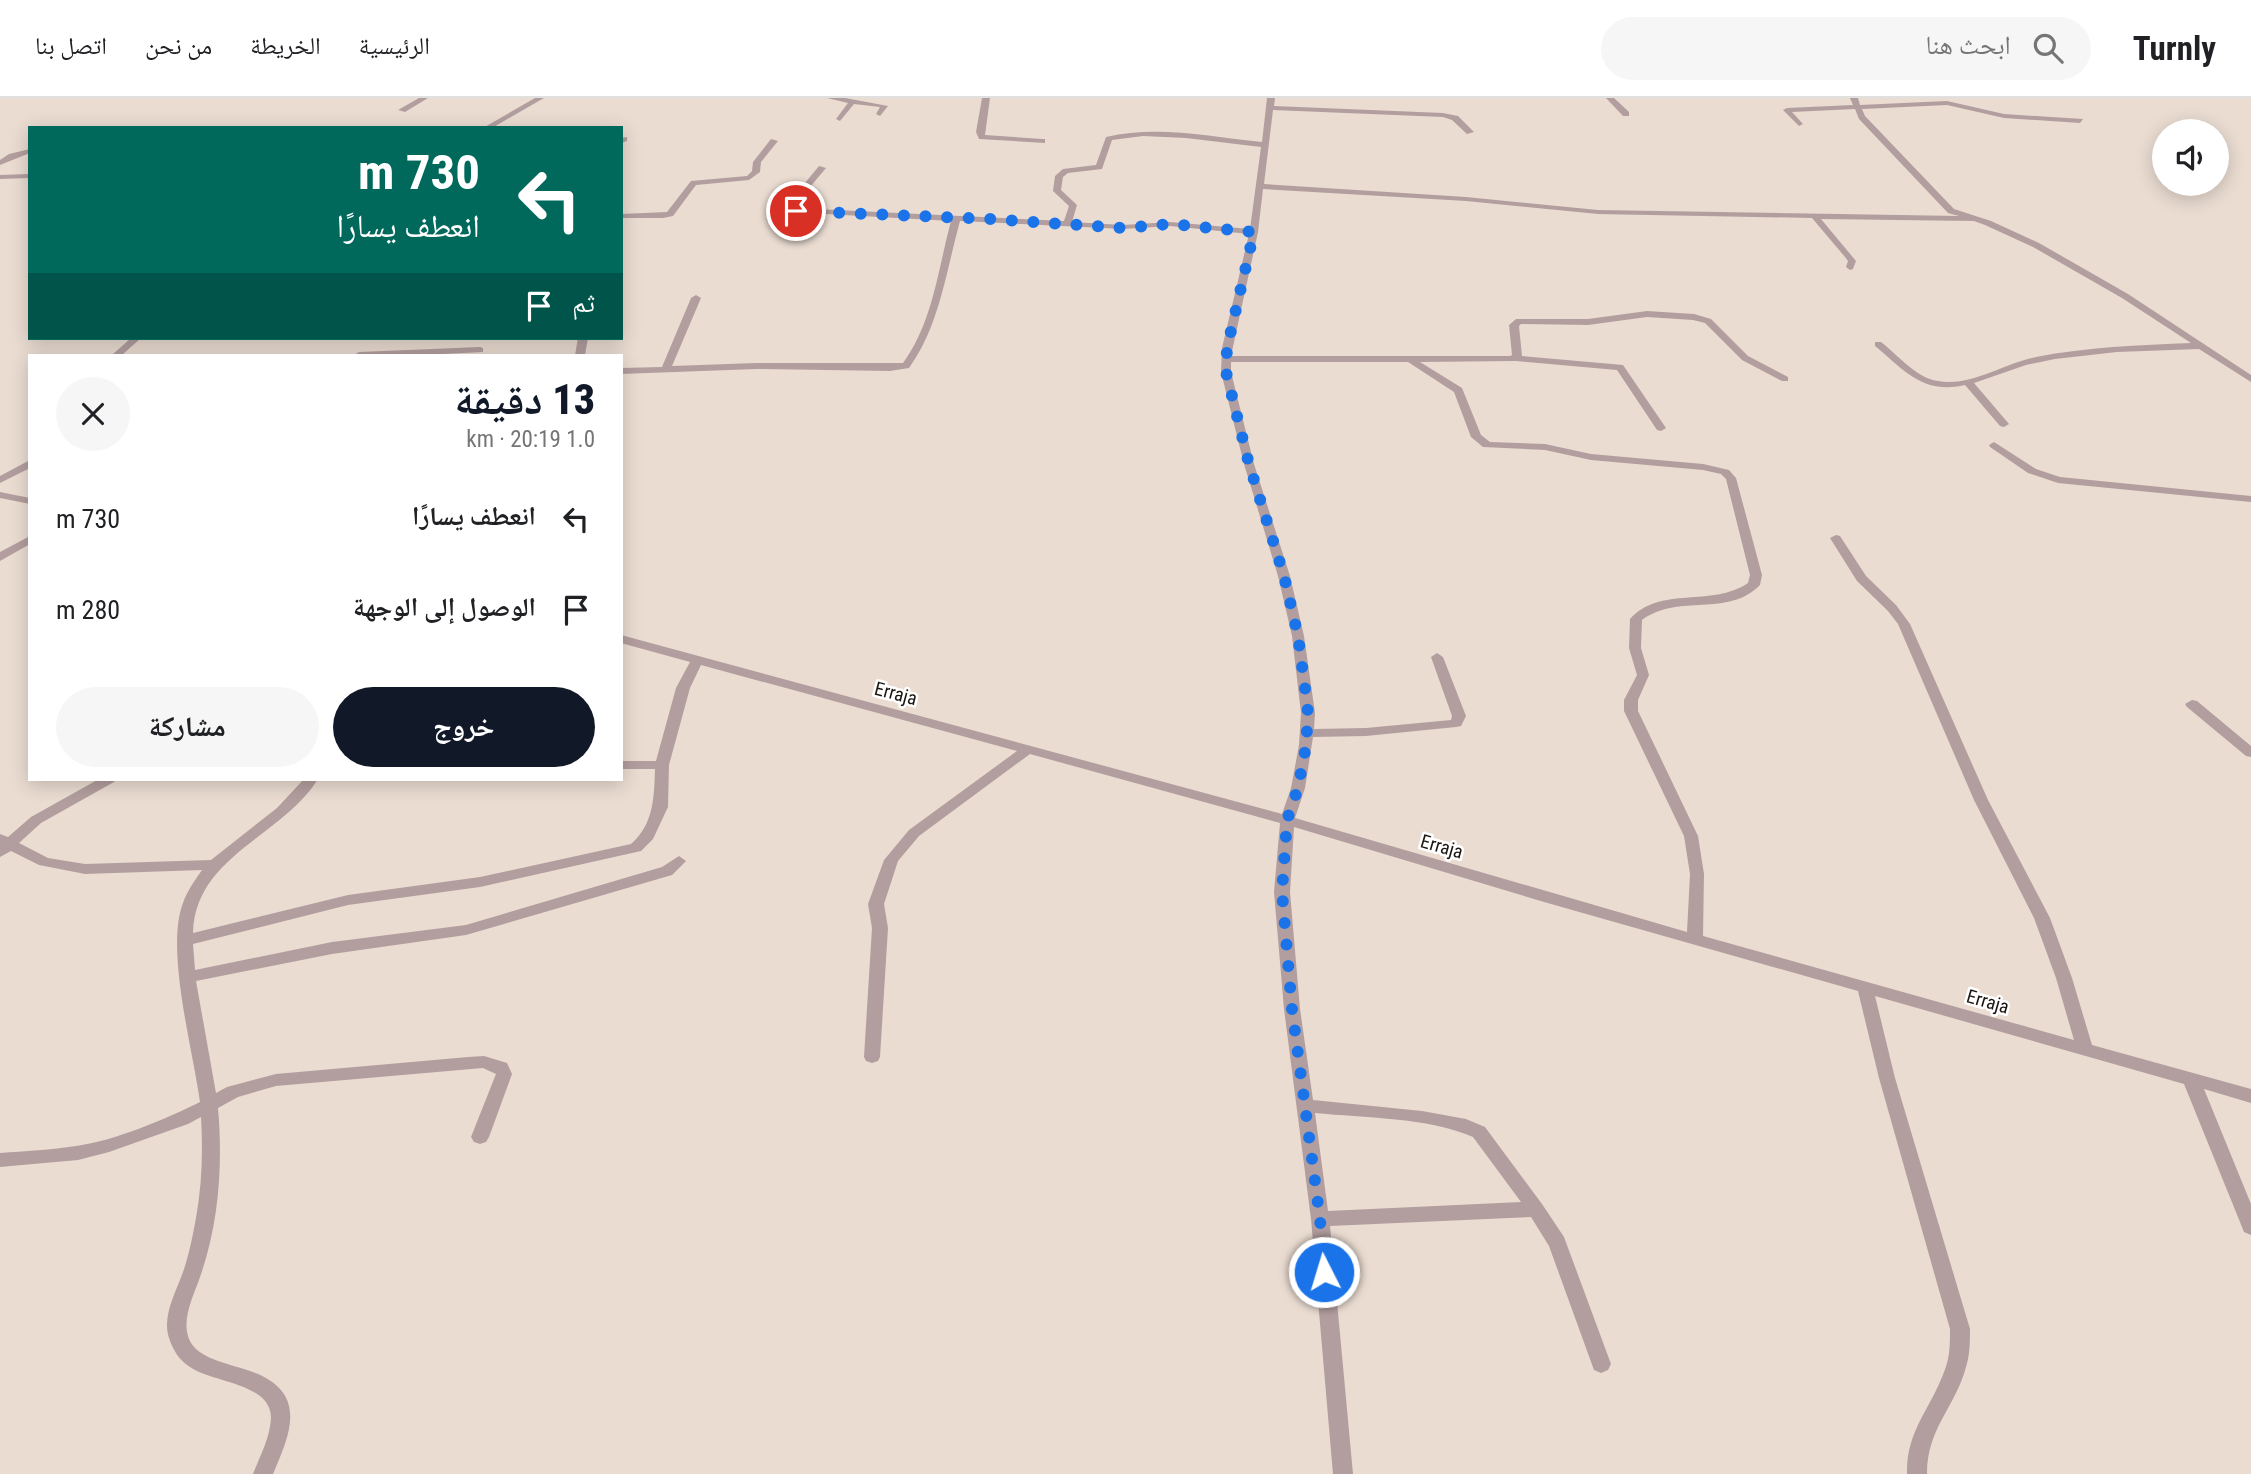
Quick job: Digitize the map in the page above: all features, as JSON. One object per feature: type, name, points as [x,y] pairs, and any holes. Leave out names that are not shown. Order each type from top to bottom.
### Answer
[{"type":"street","points":[[402,110],[424,98]]},
{"type":"street","points":[[490,126],[540,98]]},
{"type":"street","points":[[831,98],[884,106],[880,114]]},
{"type":"street","points":[[986,98],[980,131],[982,137],[1042,141]]},
{"type":"street","points":[[1610,98],[1626,114]]},
{"type":"street","points":[[840,119],[852,102]]},
{"type":"street","points":[[1799,124],[1787,110],[1855,102],[1957,104],[2004,116],[2080,121]]},
{"type":"street","points":[[1855,102],[1862,117],[1951,211],[2036,245],[2124,296],[2251,379]]},
{"type":"street","points":[[1343,1474],[1320,1219],[1292,1009],[1282,892],[1287,820],[1298,788],[1308,713],[1298,636],[1284,576],[1230,394],[1226,359],[1254,232],[1270,103],[1450,116],[1459,120],[1470,132]]},
{"type":"street","points":[[1068,224],[1073,205],[1057,191],[1059,176],[1066,170],[1099,167],[1109,139],[1122,136],[1177,136],[1265,145]]},
{"type":"street","points":[[623,216],[670,214],[694,183],[749,178],[756,172],[757,162],[774,141]]},
{"type":"street","points":[[1,162],[28,152]]},
{"type":"street","points":[[822,168],[790,206],[793,210],[1131,228],[1170,224],[1254,232]]},
{"type":"street","points":[[0,177],[28,176]]},
{"type":"street","points":[[1259,186],[1466,199],[1598,212],[1972,219]]},
{"type":"street","points":[[1813,215],[1849,256],[1852,261],[1850,267]]},
{"type":"street","points":[[623,371],[666,368],[906,366],[936,303],[943,264],[956,219]]},
{"type":"street","points":[[666,368],[696,298]]},
{"type":"street","points":[[1516,358],[1518,354],[1514,325],[1519,321],[1588,322],[1647,314],[1685,316],[1708,321],[1740,354],[1785,379]]},
{"type":"street","points":[[118,354],[134,340]]},
{"type":"street","points":[[1878,344],[1928,381],[1945,384],[1967,381],[2037,360],[2122,349],[2202,346]]},
{"type":"street","points":[[420,354],[482,353]]},
{"type":"street","points":[[1226,359],[1412,361],[1516,358],[1620,367],[1661,428]]},
{"type":"street","points":[[1412,361],[1458,390],[1476,437],[1487,445],[1545,447],[1591,457],[1703,467],[1725,472],[1731,478],[1756,575],[1754,585],[1728,599],[1672,602],[1651,608],[1636,619],[1634,638],[1643,675],[1631,700],[1631,711],[1691,836],[1697,874],[1695,939]]},
{"type":"street","points":[[1967,381],[2004,424]]},
{"type":"street","points":[[1994,445],[2032,471],[2058,480],[2251,499]]},
{"type":"street","points":[[0,480],[28,464]]},
{"type":"street","points":[[0,495],[28,501]]},
{"type":"street","points":[[1836,538],[1861,578],[1892,608],[1904,624],[1980,800],[2042,918],[2085,1048]]},
{"type":"street","points":[[0,557],[28,540]]},
{"type":"street","name":"Erraja","points":[[623,640],[1287,820],[1695,939],[2251,1096]]},
{"type":"street","points":[[1307,733],[1366,732],[1456,723],[1459,716],[1437,657]]},
{"type":"street","points":[[186,940],[348,900],[480,882],[636,848],[646,839],[661,807],[662,765],[683,688],[697,660]]},
{"type":"street","points":[[2192,704],[2251,753]]},
{"type":"street","points":[[872,1057],[880,928],[876,904],[891,860],[904,841],[1028,749]]},
{"type":"street","points":[[623,765],[662,765]]},
{"type":"street","points":[[105,781],[36,820],[4,846],[44,862],[85,869],[216,865]]},
{"type":"street","points":[[263,1474],[277,1438],[281,1416],[279,1402],[271,1390],[256,1382],[198,1362],[186,1352],[178,1337],[178,1316],[195,1265],[211,1167],[209,1106],[189,977],[186,940],[190,902],[216,865],[276,817],[309,781]]},
{"type":"street","points":[[189,977],[332,948],[466,930],[667,871],[680,862]]},
{"type":"street","points":[[1865,986],[1887,1077],[1956,1315],[1962,1346],[1953,1380],[1919,1444],[1917,1474]]},
{"type":"street","points":[[0,1160],[78,1153],[103,1147],[182,1119],[233,1092],[276,1080],[484,1062],[501,1068],[504,1074],[480,1137]]},
{"type":"street","points":[[2191,1079],[2251,1227]]},
{"type":"street","points":[[1306,1106],[1435,1120],[1471,1127],[1489,1144],[1557,1243],[1601,1364]]},
{"type":"street","points":[[1320,1219],[1536,1209]]},
{"type":"route","points":[[796,211],[1060,222],[1123,228],[1170,224],[1254,232],[1227,348],[1226,372],[1249,464],[1284,576],[1298,636],[1308,713],[1306,746],[1298,788],[1287,820],[1282,892],[1292,1009],[1320,1219],[1324,1272]]}]
